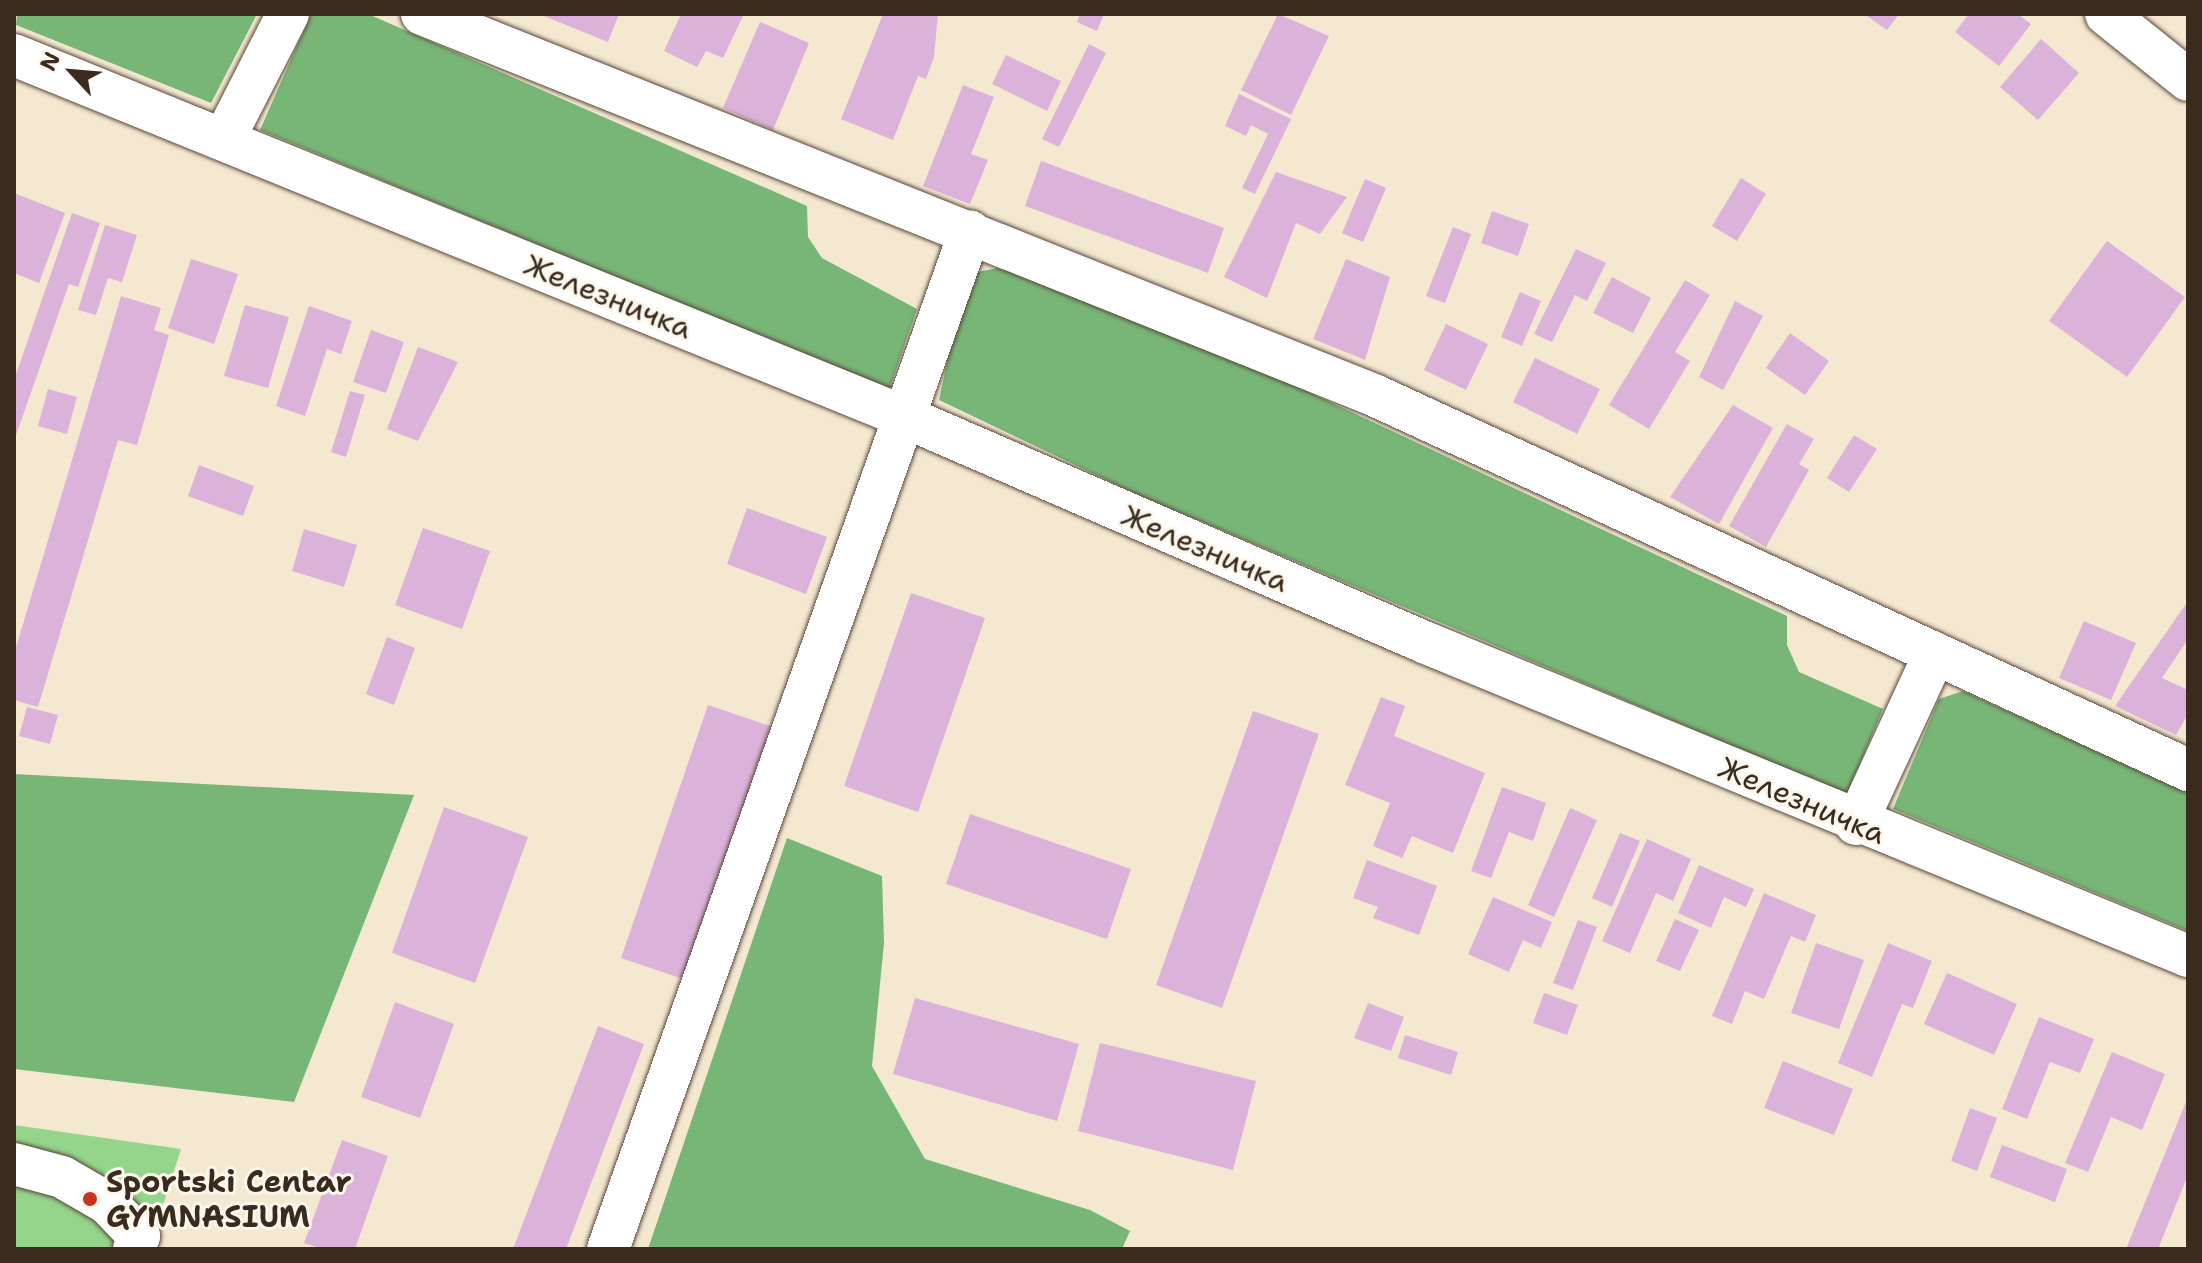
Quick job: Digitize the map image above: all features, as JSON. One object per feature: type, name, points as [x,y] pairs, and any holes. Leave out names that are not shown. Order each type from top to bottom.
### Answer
[{"type":"street","points":[[225,137],[288,14]]},
{"type":"street","points":[[422,14],[970,232],[1504,451],[2188,770]]},
{"type":"street","points":[[2106,14],[2188,80]]},
{"type":"street","name":"Железничка","points":[[14,55],[225,137],[905,417],[1856,824],[2188,956]]},
{"type":"street","points":[[608,1249],[970,232]]},
{"type":"street","points":[[1856,824],[1935,653]]},
{"type":"street","points":[[14,1164],[62,1177],[107,1203],[139,1236],[134,1249]]},
{"type":"green space","points":[[17,14],[257,14],[211,103],[16,25]]},
{"type":"green space","points":[[311,14],[368,14],[807,206],[808,237],[822,258],[917,309],[889,390],[260,130]]},
{"type":"green space","points":[[999,268],[1300,388],[1787,616],[1787,645],[1799,672],[1883,709],[1847,794],[1134,493],[939,400],[956,320],[976,272]]},
{"type":"green space","points":[[1963,691],[2188,793],[2188,931],[1893,809],[1939,699]]},
{"type":"green space","points":[[14,774],[414,795],[294,1102],[14,1069]]},
{"type":"green space","points":[[787,838],[882,876],[884,943],[872,1066],[925,1159],[1090,1210],[1130,1231],[1122,1249],[648,1249]]},
{"type":"green space","name":"Sportski Centar GYMNASIUM","points":[[14,1125],[181,1149],[149,1249],[14,1249]]},
{"type":"building","points":[[539,14],[619,14],[608,42]]},
{"type":"building","points":[[681,14],[744,14],[723,58],[706,51],[697,67],[664,51]]},
{"type":"building","points":[[883,14],[938,14],[934,57],[926,79],[918,76],[893,140],[841,119]]},
{"type":"building","points":[[1080,14],[1104,14],[1097,31],[1077,22]]},
{"type":"building","points":[[1278,14],[1329,36],[1291,115],[1241,90]]},
{"type":"building","points":[[1864,14],[1899,14],[1887,30]]},
{"type":"building","points":[[1969,14],[2018,14],[2031,24],[1999,66],[1955,32]]},
{"type":"building","points":[[760,22],[809,43],[773,130],[723,108]]},
{"type":"building","points":[[2041,39],[2079,73],[2038,120],[2000,87]]},
{"type":"building","points":[[1089,44],[1106,53],[1059,147],[1042,139]]},
{"type":"building","points":[[1006,55],[1061,81],[1047,111],[992,84]]},
{"type":"building","points":[[963,85],[994,97],[971,154],[988,160],[970,204],[923,186]]},
{"type":"building","points":[[1239,94],[1291,119],[1255,194],[1242,188],[1268,134],[1251,125],[1246,136],[1225,126]]},
{"type":"building","points":[[1041,161],[1224,228],[1208,273],[1025,206]]},
{"type":"building","points":[[1276,172],[1347,197],[1320,234],[1296,223],[1267,298],[1224,277]]},
{"type":"building","points":[[1741,178],[1766,194],[1737,241],[1712,226]]},
{"type":"building","points":[[1365,179],[1386,188],[1363,242],[1342,233]]},
{"type":"building","points":[[14,193],[65,213],[39,283],[14,273]]},
{"type":"building","points":[[1492,211],[1529,224],[1518,256],[1481,243]]},
{"type":"building","points":[[72,213],[100,223],[78,287],[69,284],[14,441],[14,380]]},
{"type":"building","points":[[105,225],[137,235],[122,282],[108,278],[96,315],[78,310]]},
{"type":"building","points":[[1453,227],[1471,234],[1445,303],[1426,296]]},
{"type":"building","points":[[2107,241],[2185,297],[2127,377],[2049,321]]},
{"type":"building","points":[[1576,249],[1606,263],[1587,301],[1575,295],[1552,342],[1534,334]]},
{"type":"building","points":[[191,259],[238,274],[214,344],[168,328]]},
{"type":"building","points":[[1346,259],[1390,277],[1365,360],[1313,339]]},
{"type":"building","points":[[1612,277],[1651,298],[1633,333],[1593,313]]},
{"type":"building","points":[[1685,280],[1710,295],[1675,352],[1690,361],[1649,429],[1609,405]]},
{"type":"building","points":[[1520,292],[1541,301],[1522,346],[1501,337]]},
{"type":"building","points":[[121,296],[161,308],[154,330],[169,335],[137,445],[118,440],[38,707],[14,700],[14,654]]},
{"type":"building","points":[[1735,301],[1763,316],[1723,390],[1699,377]]},
{"type":"building","points":[[245,305],[289,317],[268,388],[224,376]]},
{"type":"building","points":[[309,306],[352,321],[341,354],[327,349],[305,416],[276,406]]},
{"type":"building","points":[[1446,324],[1488,344],[1466,390],[1424,370]]},
{"type":"building","points":[[371,330],[404,342],[386,393],[353,382]]},
{"type":"building","points":[[1790,333],[1829,361],[1805,395],[1766,368]]},
{"type":"building","points":[[418,347],[458,362],[418,441],[387,429]]},
{"type":"building","points":[[1535,358],[1600,389],[1577,434],[1513,402]]},
{"type":"building","points":[[48,389],[77,397],[67,434],[38,426]]},
{"type":"building","points":[[350,391],[365,395],[346,457],[331,452]]},
{"type":"building","points":[[1733,405],[1773,428],[1719,524],[1670,497]]},
{"type":"building","points":[[1787,424],[1814,439],[1799,464],[1809,470],[1766,547],[1729,526]]},
{"type":"building","points":[[1854,435],[1877,449],[1849,492],[1827,478]]},
{"type":"building","points":[[199,465],[254,486],[243,516],[188,496]]},
{"type":"building","points":[[747,508],[827,537],[806,594],[727,564]]},
{"type":"building","points":[[423,528],[490,551],[462,629],[395,605]]},
{"type":"building","points":[[304,529],[357,545],[344,587],[292,571]]},
{"type":"building","points":[[911,593],[985,618],[918,812],[844,786]]},
{"type":"building","points":[[2188,601],[2188,639],[2162,678],[2188,690],[2188,714],[2176,735],[2115,706]]},
{"type":"building","points":[[2084,621],[2136,643],[2111,700],[2059,678]]},
{"type":"building","points":[[387,637],[415,648],[394,705],[366,694]]},
{"type":"building","points":[[1381,697],[1405,706],[1394,736],[1485,773],[1453,853],[1412,836],[1402,858],[1373,846],[1390,803],[1345,785]]},
{"type":"building","points":[[708,705],[773,727],[686,980],[621,958]]},
{"type":"building","points":[[27,707],[58,715],[50,744],[19,736]]},
{"type":"building","points":[[1253,711],[1319,734],[1222,1008],[1156,985]]},
{"type":"building","points":[[1502,787],[1546,803],[1533,841],[1509,832],[1491,878],[1471,871]]},
{"type":"building","points":[[444,807],[528,837],[475,983],[392,953]]},
{"type":"building","points":[[1570,808],[1597,820],[1554,917],[1528,905]]},
{"type":"building","points":[[970,814],[1131,869],[1107,939],[946,884]]},
{"type":"building","points":[[1620,833],[1640,841],[1612,907],[1592,898]]},
{"type":"building","points":[[1647,839],[1691,859],[1673,901],[1656,893],[1630,953],[1602,941]]},
{"type":"building","points":[[1367,860],[1437,886],[1419,935],[1373,918],[1378,907],[1353,898]]},
{"type":"building","points":[[1699,865],[1754,889],[1746,907],[1724,897],[1711,928],[1678,913]]},
{"type":"building","points":[[1764,893],[1816,915],[1805,942],[1791,936],[1764,999],[1745,991],[1732,1024],[1712,1016]]},
{"type":"building","points":[[1493,897],[1552,922],[1541,948],[1523,940],[1509,972],[1468,954]]},
{"type":"building","points":[[1675,919],[1699,930],[1680,971],[1656,961]]},
{"type":"building","points":[[1578,920],[1597,927],[1573,990],[1553,983]]},
{"type":"building","points":[[1816,943],[1864,960],[1839,1029],[1791,1013]]},
{"type":"building","points":[[1888,943],[1932,961],[1913,1008],[1902,1004],[1872,1077],[1838,1063]]},
{"type":"building","points":[[1947,973],[2017,1004],[1994,1055],[1924,1024]]},
{"type":"building","points":[[1544,993],[1578,1005],[1567,1035],[1533,1023]]},
{"type":"building","points":[[915,998],[1079,1044],[1057,1121],[893,1074]]},
{"type":"building","points":[[395,1002],[454,1024],[420,1118],[361,1097]]},
{"type":"building","points":[[1368,1003],[1404,1017],[1391,1051],[1354,1038]]},
{"type":"building","points":[[2039,1017],[2094,1039],[2080,1073],[2050,1062],[2027,1119],[2002,1109]]},
{"type":"building","points":[[598,1026],[644,1044],[566,1249],[513,1249]]},
{"type":"building","points":[[1405,1035],[1458,1052],[1451,1075],[1398,1058]]},
{"type":"building","points":[[1100,1043],[1256,1081],[1233,1170],[1078,1131]]},
{"type":"building","points":[[2112,1052],[2165,1074],[2142,1130],[2111,1117],[2088,1172],[2065,1163]]},
{"type":"building","points":[[1783,1061],[1853,1089],[1834,1135],[1764,1108]]},
{"type":"building","points":[[2188,1097],[2188,1175],[2158,1249],[2126,1249]]},
{"type":"building","points":[[1970,1108],[1997,1118],[1977,1171],[1951,1161]]},
{"type":"building","points":[[342,1140],[388,1156],[355,1249],[322,1249],[304,1243]]},
{"type":"building","points":[[2002,1145],[2067,1169],[2055,1202],[1990,1177]]},
{"type":"place","name":"Sportski Centar GYMNASIUM","points":[[90,1199]]}]
